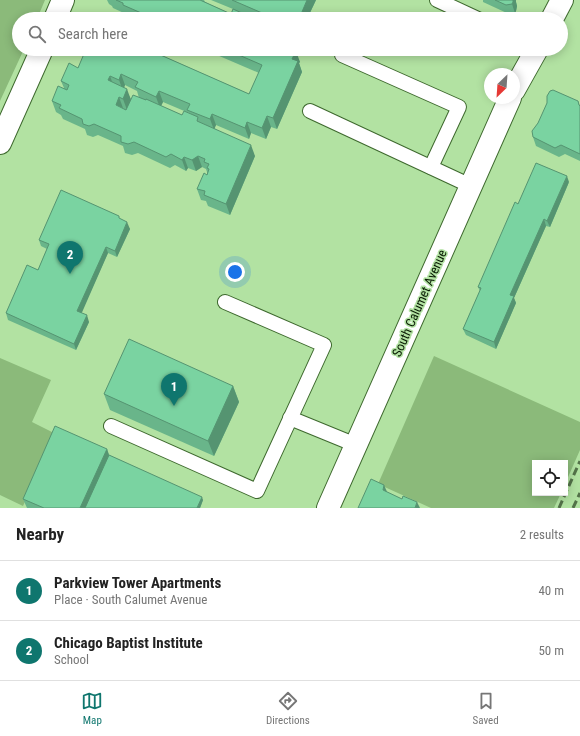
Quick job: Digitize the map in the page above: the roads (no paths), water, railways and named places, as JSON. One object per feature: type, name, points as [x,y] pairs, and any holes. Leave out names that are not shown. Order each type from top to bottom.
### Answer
[{"type":"street","points":[[58,12],[64,0]]},
{"type":"street","points":[[556,12],[562,0]]},
{"type":"street","points":[[0,143],[39,56]]},
{"type":"street","points":[[520,79],[533,56]]},
{"type":"street","name":"South Calumet Avenue","points":[[328,508],[507,104]]},
{"type":"lane","points":[[437,0],[463,12]]},
{"type":"lane","points":[[344,56],[459,107],[431,167]]},
{"type":"lane","points":[[310,111],[471,186]]},
{"type":"lane","points":[[111,426],[257,491],[324,345],[225,302]]},
{"type":"lane","points":[[290,418],[356,445]]},
{"type":"railway","points":[[559,508],[580,461]]},
{"type":"railway","points":[[573,508],[580,493]]},
{"type":"place","name":"Chicago Baptist Institute","points":[[70,274]]},
{"type":"place","name":"Parkview Tower Apartments","points":[[174,406]]}]
